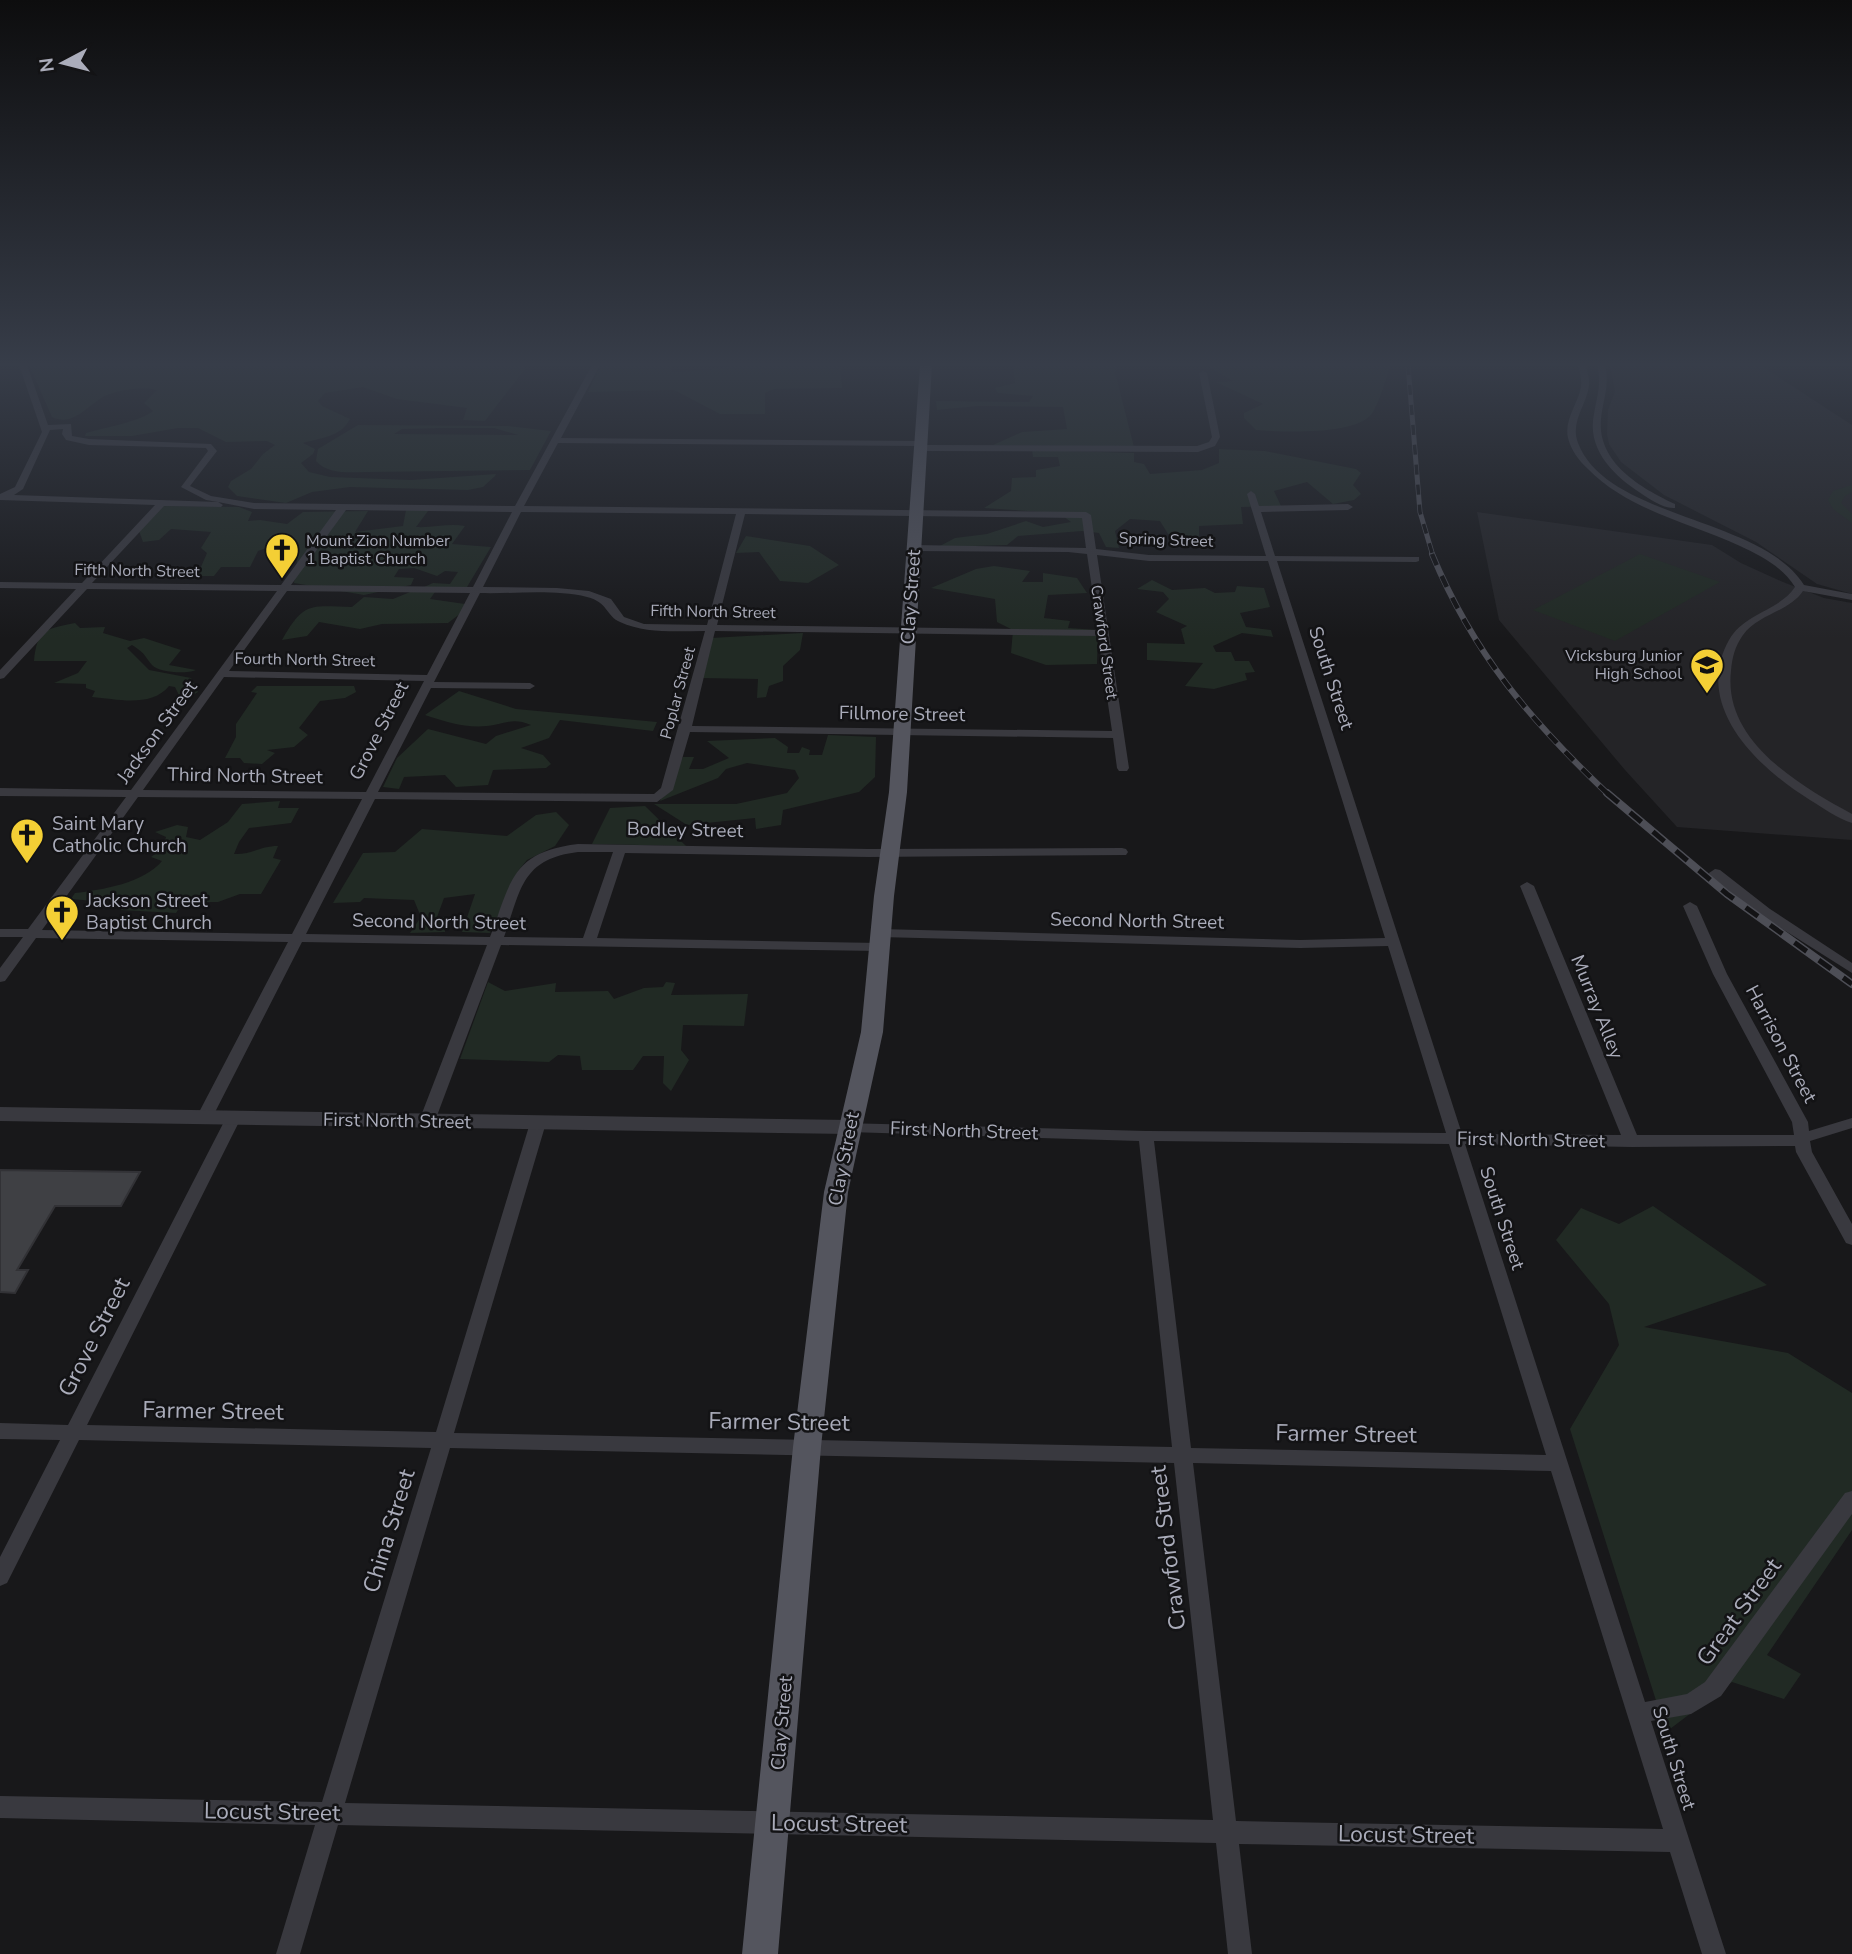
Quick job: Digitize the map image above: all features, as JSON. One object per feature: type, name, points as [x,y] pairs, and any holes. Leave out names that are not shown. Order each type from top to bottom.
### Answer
[{"type":"main road","name":"Clay Street","points":[[760,1954],[807,1447],[836,1192],[872,1032],[879,940],[891,851],[902,732],[920,456]]},
{"type":"street","points":[[0,497],[19,489],[34,456]]},
{"type":"street","points":[[210,456],[186,487],[209,498],[254,506]]},
{"type":"street","name":"Grove Street","points":[[204,1118],[546,456]]},
{"type":"street","points":[[1583,456],[1590,466],[1640,502],[1705,527],[1756,551]]},
{"type":"street","points":[[1604,456],[1657,499],[1741,538],[1796,578],[1800,587]]},
{"type":"street","points":[[0,497],[254,506],[916,512]]},
{"type":"street","name":"South Street","points":[[1348,506],[1253,502],[1714,1954]]},
{"type":"street","points":[[0,676],[161,504]]},
{"type":"street","name":"Jackson Street","points":[[0,978],[343,507]]},
{"type":"street","name":"Poplar Street","points":[[657,798],[667,790],[685,729],[741,511]]},
{"type":"street","name":"Crawford Street","points":[[916,512],[1086,515],[1123,768]]},
{"type":"street","name":"Spring Street","points":[[914,548],[1091,551],[1149,558],[1416,559]]},
{"type":"street","name":"Fifth North Street","points":[[0,585],[477,590],[589,594],[607,601],[620,619],[643,627],[1102,633]]},
{"type":"street","points":[[1800,587],[1852,597]]},
{"type":"street","points":[[1800,587],[1793,597],[1759,614],[1735,637],[1723,671],[1728,708],[1735,725],[1770,766],[1804,791],[1852,819]]},
{"type":"street","name":"Fourth North Street","points":[[220,674],[530,686]]},
{"type":"street","name":"Fillmore Street","points":[[685,729],[1117,736]]},
{"type":"street","name":"Third North Street","points":[[0,792],[657,798]]},
{"type":"street","points":[[588,944],[620,849]]},
{"type":"street","name":"Bodley Street","points":[[427,1121],[519,879],[533,860],[559,850],[620,849],[1122,852]]},
{"type":"street","points":[[1715,873],[1765,912],[1852,969]]},
{"type":"street","name":"Murray Alley","points":[[1527,886],[1632,1142]]},
{"type":"street","name":"Harrison Street","points":[[1690,906],[1720,974],[1800,1122],[1804,1152],[1852,1239]]},
{"type":"street","name":"Second North Street","points":[[0,933],[588,944],[879,940],[1300,944],[1393,942]]},
{"type":"street","name":"First North Street","points":[[0,1114],[849,1127],[1146,1136],[1632,1142],[1789,1142],[1852,1124]]},
{"type":"street","name":"Grove Street","points":[[0,1577],[233,1118]]},
{"type":"street","name":"China Street","points":[[288,1954],[538,1123]]},
{"type":"street","name":"Crawford Street","points":[[1146,1136],[1240,1954]]},
{"type":"street","name":"Farmer Street","points":[[0,1431],[1558,1463]]},
{"type":"street","name":"Great Street","points":[[1638,1713],[1691,1704],[1713,1689],[1852,1499]]},
{"type":"street","name":"Locust Street","points":[[0,1807],[1678,1841]]},
{"type":"shaded area","points":[[261,456],[310,456],[301,463],[309,472],[330,477],[411,480],[496,474],[483,487],[468,490],[350,487],[312,492],[286,503],[237,496],[228,487],[231,481],[251,469]]},
{"type":"shaded area","points":[[317,456],[537,456],[530,470],[340,472],[327,469],[316,461]]},
{"type":"shaded area","points":[[1033,456],[1134,456],[1134,462],[1144,464],[1150,474],[1202,470],[1219,463],[1219,456],[1291,456],[1356,469],[1361,473],[1353,485],[1361,494],[1354,500],[1333,504],[1307,482],[1274,491],[1281,506],[1241,507],[1243,524],[1199,526],[1199,537],[1168,534],[1160,521],[1130,519],[1115,531],[1119,548],[1106,547],[1099,533],[1082,531],[1018,536],[1007,545],[938,547],[955,538],[987,534],[1026,521],[1043,527],[1071,522],[1059,513],[984,508],[1011,491],[1012,478],[1036,477],[1036,470],[1060,466],[1058,457]]},
{"type":"shaded area","points":[[1617,456],[1852,456],[1852,594],[1817,584],[1756,542],[1664,495]]},
{"type":"shaded area","points":[[1852,485],[1852,492],[1845,496],[1841,503],[1852,514],[1852,523],[1833,509],[1828,500],[1833,491]]},
{"type":"shaded area","points":[[163,506],[239,507],[252,512],[248,521],[287,524],[303,512],[368,511],[355,532],[403,526],[406,510],[428,511],[416,527],[465,526],[452,544],[491,547],[467,587],[424,587],[433,583],[450,584],[458,572],[445,571],[437,576],[414,568],[399,569],[394,577],[414,578],[411,585],[364,595],[294,583],[298,554],[272,546],[258,551],[250,567],[221,567],[214,576],[197,576],[207,553],[201,548],[211,532],[171,529],[159,540],[143,542],[139,531]]},
{"type":"shaded area","name":"Vicksburg Junior High School","points":[[1477,512],[1712,545],[1741,563],[1783,582],[1824,598],[1852,603],[1852,840],[1677,827],[1625,770],[1499,620]]},
{"type":"shaded area","points":[[746,536],[810,546],[839,565],[808,583],[780,581],[759,552],[736,553]]},
{"type":"shaded area","points":[[1640,554],[1720,582],[1615,641],[1533,610]]},
{"type":"shaded area","points":[[994,566],[1030,571],[1022,582],[1043,582],[1043,573],[1077,578],[1087,593],[1048,595],[1044,618],[1070,621],[1068,628],[1098,630],[1097,664],[1046,665],[1011,653],[1013,630],[997,622],[995,599],[931,588],[976,569]]},
{"type":"shaded area","points":[[1152,580],[1172,590],[1205,588],[1215,593],[1235,592],[1237,586],[1264,588],[1270,607],[1240,613],[1246,627],[1271,630],[1273,637],[1242,633],[1213,646],[1216,652],[1231,652],[1235,661],[1249,661],[1255,672],[1245,673],[1247,680],[1214,689],[1185,686],[1203,663],[1147,660],[1147,643],[1185,644],[1181,629],[1187,626],[1156,612],[1169,599],[1163,592],[1137,589]]},
{"type":"shaded area","points":[[415,590],[435,592],[430,599],[465,604],[461,613],[448,623],[382,624],[360,629],[319,622],[307,636],[282,640],[296,618],[310,608],[352,607],[364,597],[393,599]]},
{"type":"shaded area","points":[[75,623],[80,628],[105,627],[103,633],[130,641],[144,638],[181,650],[169,665],[196,670],[161,670],[132,645],[127,648],[149,670],[191,678],[198,692],[190,697],[180,697],[175,687],[169,686],[153,697],[123,700],[92,697],[95,691],[86,688],[86,684],[54,683],[78,673],[87,661],[34,661],[35,650],[45,632]]},
{"type":"shaded area","points":[[803,633],[800,650],[783,666],[783,681],[769,686],[766,697],[757,698],[758,679],[701,678],[711,638]]},
{"type":"shaded area","points":[[257,686],[354,686],[356,692],[345,698],[320,701],[299,728],[308,735],[294,747],[267,750],[275,753],[262,764],[244,763],[240,758],[225,758],[236,737],[236,724],[257,693],[251,692]]},
{"type":"shaded area","points":[[459,691],[516,709],[657,722],[653,731],[560,720],[549,738],[521,748],[543,755],[551,764],[546,768],[493,770],[488,785],[456,787],[445,775],[404,777],[399,789],[383,787],[397,758],[428,729],[486,744],[496,736],[531,725],[514,721],[471,726],[425,715]]},
{"type":"shaded area","points":[[828,735],[876,737],[875,777],[859,792],[783,810],[781,825],[756,829],[755,818],[687,825],[654,804],[736,804],[787,793],[799,778],[795,770],[747,763],[726,769],[718,778],[660,801],[683,757],[694,757],[689,769],[703,769],[729,758],[707,741],[775,738],[788,747],[787,753],[799,753],[802,747],[810,750],[809,755],[822,755]]},
{"type":"shaded area","points":[[280,801],[278,808],[299,808],[291,823],[249,828],[234,854],[278,846],[273,858],[281,860],[261,894],[240,894],[218,902],[183,902],[176,913],[120,910],[134,900],[120,897],[105,902],[71,899],[75,893],[122,884],[154,869],[162,861],[151,857],[163,848],[166,837],[155,832],[177,825],[188,827],[186,837],[200,840],[228,822],[242,804]]},
{"type":"shaded area","points":[[645,806],[686,846],[592,844],[610,808]]},
{"type":"shaded area","points":[[556,812],[569,825],[555,846],[527,860],[518,871],[490,933],[462,932],[475,894],[444,898],[437,917],[445,917],[445,932],[410,933],[421,917],[414,900],[364,898],[360,902],[333,903],[363,853],[395,852],[422,829],[507,836],[536,815]]},
{"type":"shaded area","points":[[488,982],[505,991],[556,983],[555,992],[608,991],[614,999],[644,988],[663,987],[666,982],[675,983],[671,995],[748,994],[744,1026],[683,1025],[681,1050],[689,1060],[671,1091],[663,1083],[664,1056],[643,1056],[633,1070],[582,1070],[580,1056],[558,1055],[549,1062],[460,1059]]},
{"type":"shaded area","points":[[1653,1206],[1767,1285],[1644,1327],[1788,1353],[1852,1393],[1852,1530],[1767,1655],[1801,1674],[1784,1699],[1732,1682],[1666,1732],[1570,1429],[1619,1345],[1609,1304],[1556,1240],[1581,1208],[1619,1224]]},
{"type":"building","points":[[0,1170],[140,1172],[121,1206],[55,1206],[17,1270],[28,1270],[15,1293],[0,1292]]},
{"type":"railway","points":[[1415,456],[1420,512],[1433,556]]},
{"type":"railway","points":[[1432,554],[1466,624],[1507,685],[1554,740],[1609,795]]},
{"type":"railway","points":[[1607,793],[1727,894],[1852,984]]},
{"type":"place","name":"Mount Zion Number 1 Baptist Church","points":[[282,580]]},
{"type":"place","name":"Vicksburg Junior High School","points":[[1707,695]]},
{"type":"place","name":"Saint Mary Catholic Church","points":[[27,865]]},
{"type":"place","name":"Jackson Street Baptist Church","points":[[62,942]]}]
